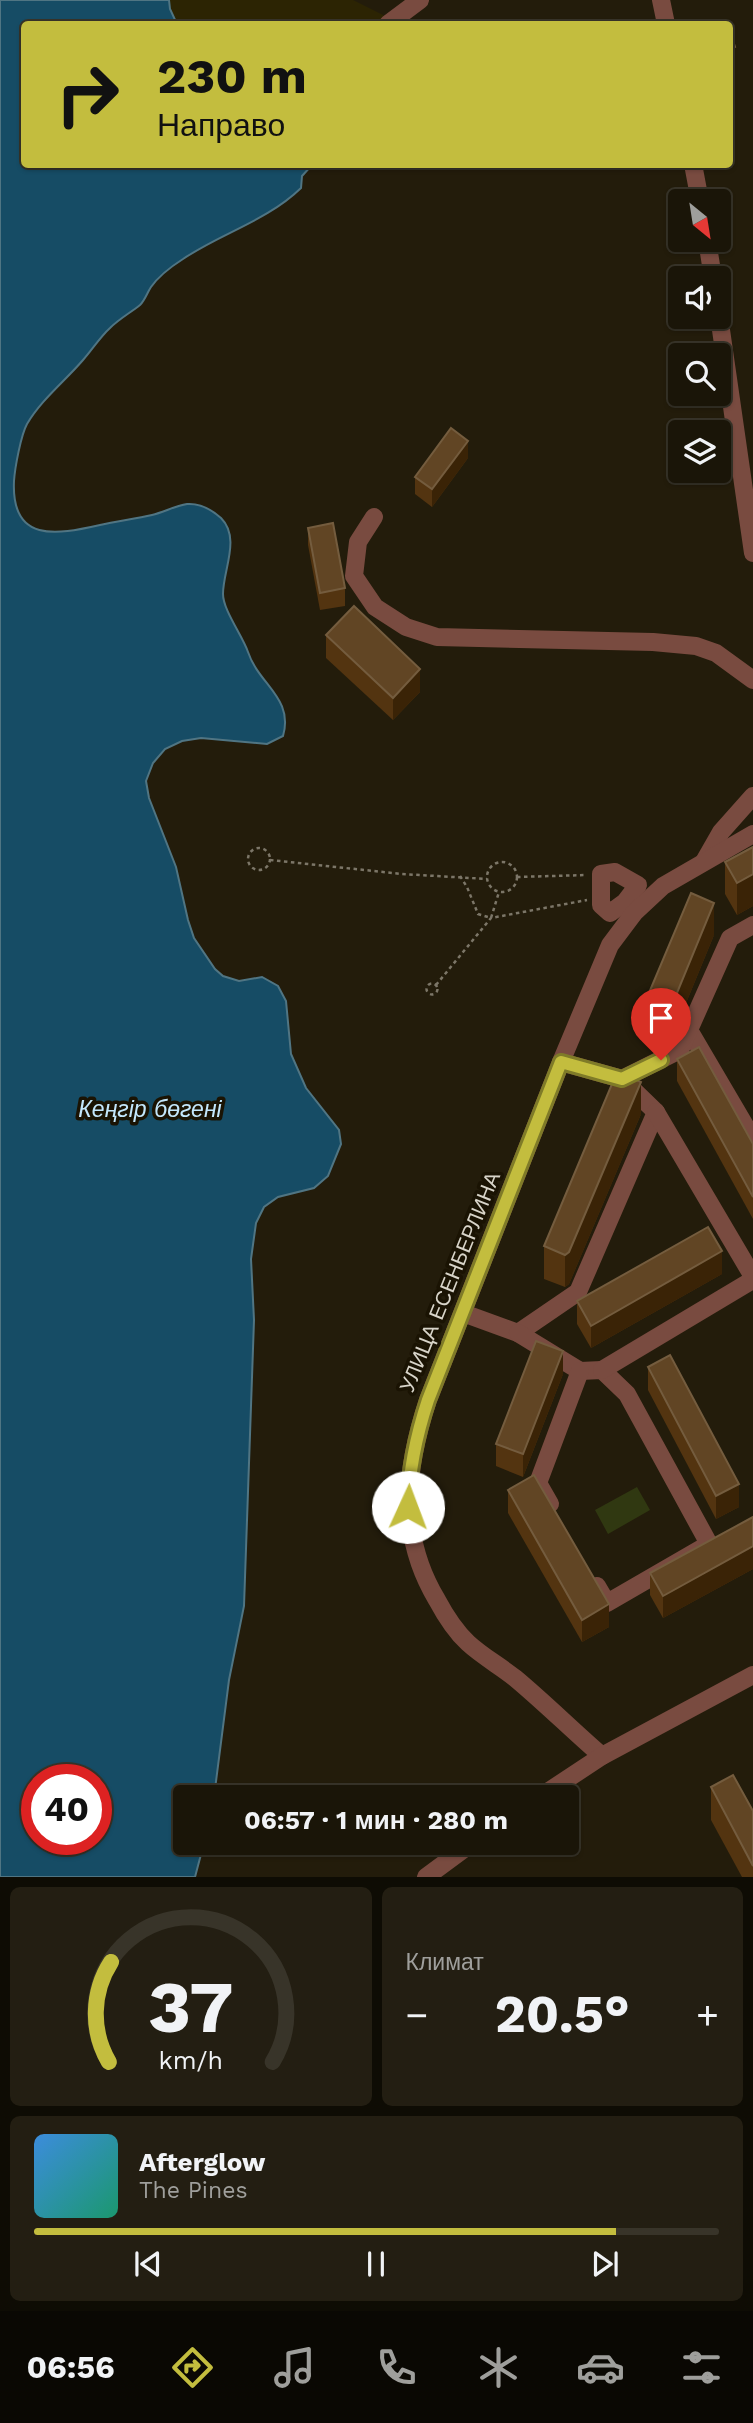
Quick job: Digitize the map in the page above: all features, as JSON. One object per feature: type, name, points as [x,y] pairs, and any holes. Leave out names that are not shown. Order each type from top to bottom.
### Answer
[{"type":"street","points":[[391,21],[420,0]]},
{"type":"street","points":[[661,0],[665,21]]},
{"type":"street","points":[[694,168],[698,189]]},
{"type":"street","points":[[721,329],[753,553]]},
{"type":"street","points":[[374,517],[358,542],[354,576],[375,607],[406,626],[437,637],[653,642],[696,646],[716,653],[753,680]]},
{"type":"street","points":[[702,863],[721,832],[753,796]]},
{"type":"street","name":"УЛИЦА ЕСЕНБЕРЛИНА","points":[[602,1756],[516,1679],[467,1642],[446,1616],[426,1582],[413,1545],[409,1474],[416,1436],[463,1313],[561,1062],[610,945],[629,907],[753,834]]},
{"type":"street","points":[[615,872],[638,885],[629,907],[610,913],[601,905],[601,874],[615,872]]},
{"type":"street","points":[[622,1079],[680,1050],[730,938],[753,925]]},
{"type":"street","points":[[689,1030],[753,1139]]},
{"type":"street","points":[[463,1313],[518,1333],[580,1371],[602,1370],[751,1281],[752,1275],[656,1112],[622,1079],[561,1062]]},
{"type":"street","points":[[518,1333],[578,1292],[656,1112]]},
{"type":"street","points":[[586,1567],[607,1603],[709,1544],[627,1394],[602,1370]]},
{"type":"street","points":[[558,1519],[538,1483],[580,1371]]},
{"type":"street","points":[[558,1785],[602,1756],[753,1675]]},
{"type":"street","points":[[426,1877],[456,1855]]},
{"type":"path","points":[[260,848],[267,851],[270,860],[266,868],[259,870],[250,866],[248,859],[250,852],[260,848]]},
{"type":"path","points":[[270,860],[402,874],[487,878]]},
{"type":"path","points":[[503,863],[513,867],[517,877],[512,888],[499,892],[491,887],[487,878],[490,869],[503,863]]},
{"type":"path","points":[[517,877],[601,874]]},
{"type":"path","points":[[460,876],[478,914],[491,918],[601,898]]},
{"type":"path","points":[[436,985],[491,918],[499,892]]},
{"type":"green space","points":[[637,1487],[650,1510],[608,1534],[595,1510]]},
{"type":"sand","points":[[169,0],[353,0],[395,21],[176,21]]},
{"type":"water","name":"Кеңгір бөгені","points":[[0,0],[169,0],[176,21],[21,21],[21,168],[309,168],[302,176],[301,188],[288,199],[179,262],[157,279],[140,305],[106,332],[27,424],[14,481],[15,501],[20,515],[28,525],[39,530],[53,532],[84,529],[156,514],[187,504],[210,510],[221,518],[230,535],[224,600],[253,664],[280,701],[284,711],[283,736],[267,744],[201,738],[182,741],[165,749],[153,763],[146,781],[149,798],[176,867],[194,938],[215,969],[223,976],[239,981],[262,977],[278,986],[286,1001],[291,1054],[306,1088],[339,1130],[341,1144],[328,1176],[314,1188],[278,1197],[264,1207],[256,1223],[251,1259],[254,1320],[244,1606],[229,1680],[216,1785],[173,1785],[173,1855],[201,1855],[195,1877],[0,1877]]},
{"type":"building","points":[[451,428],[468,441],[432,489],[415,477]]},
{"type":"building","points":[[333,523],[345,588],[320,593],[308,528]]},
{"type":"building","points":[[354,606],[420,669],[393,698],[326,635]]},
{"type":"building","points":[[753,847],[753,874],[737,883],[725,862]]},
{"type":"building","points":[[691,893],[714,903],[670,1010],[646,1000]]},
{"type":"building","points":[[699,1047],[753,1144],[753,1197],[677,1059]]},
{"type":"building","points":[[617,1072],[641,1082],[569,1252],[565,1255],[544,1246]]},
{"type":"building","points":[[708,1227],[722,1251],[591,1326],[577,1301]]},
{"type":"building","points":[[536,1341],[563,1351],[523,1454],[496,1444]]},
{"type":"building","points":[[670,1355],[739,1484],[716,1496],[648,1367]]},
{"type":"building","points":[[534,1475],[609,1604],[582,1620],[508,1490]]},
{"type":"building","points":[[753,1517],[753,1546],[663,1596],[650,1573]]},
{"type":"building","points":[[733,1775],[753,1811],[753,1866],[711,1787]]},
{"type":"route","points":[[408,1507],[409,1474],[416,1436],[428,1400],[561,1062],[622,1079],[661,1060]]}]
